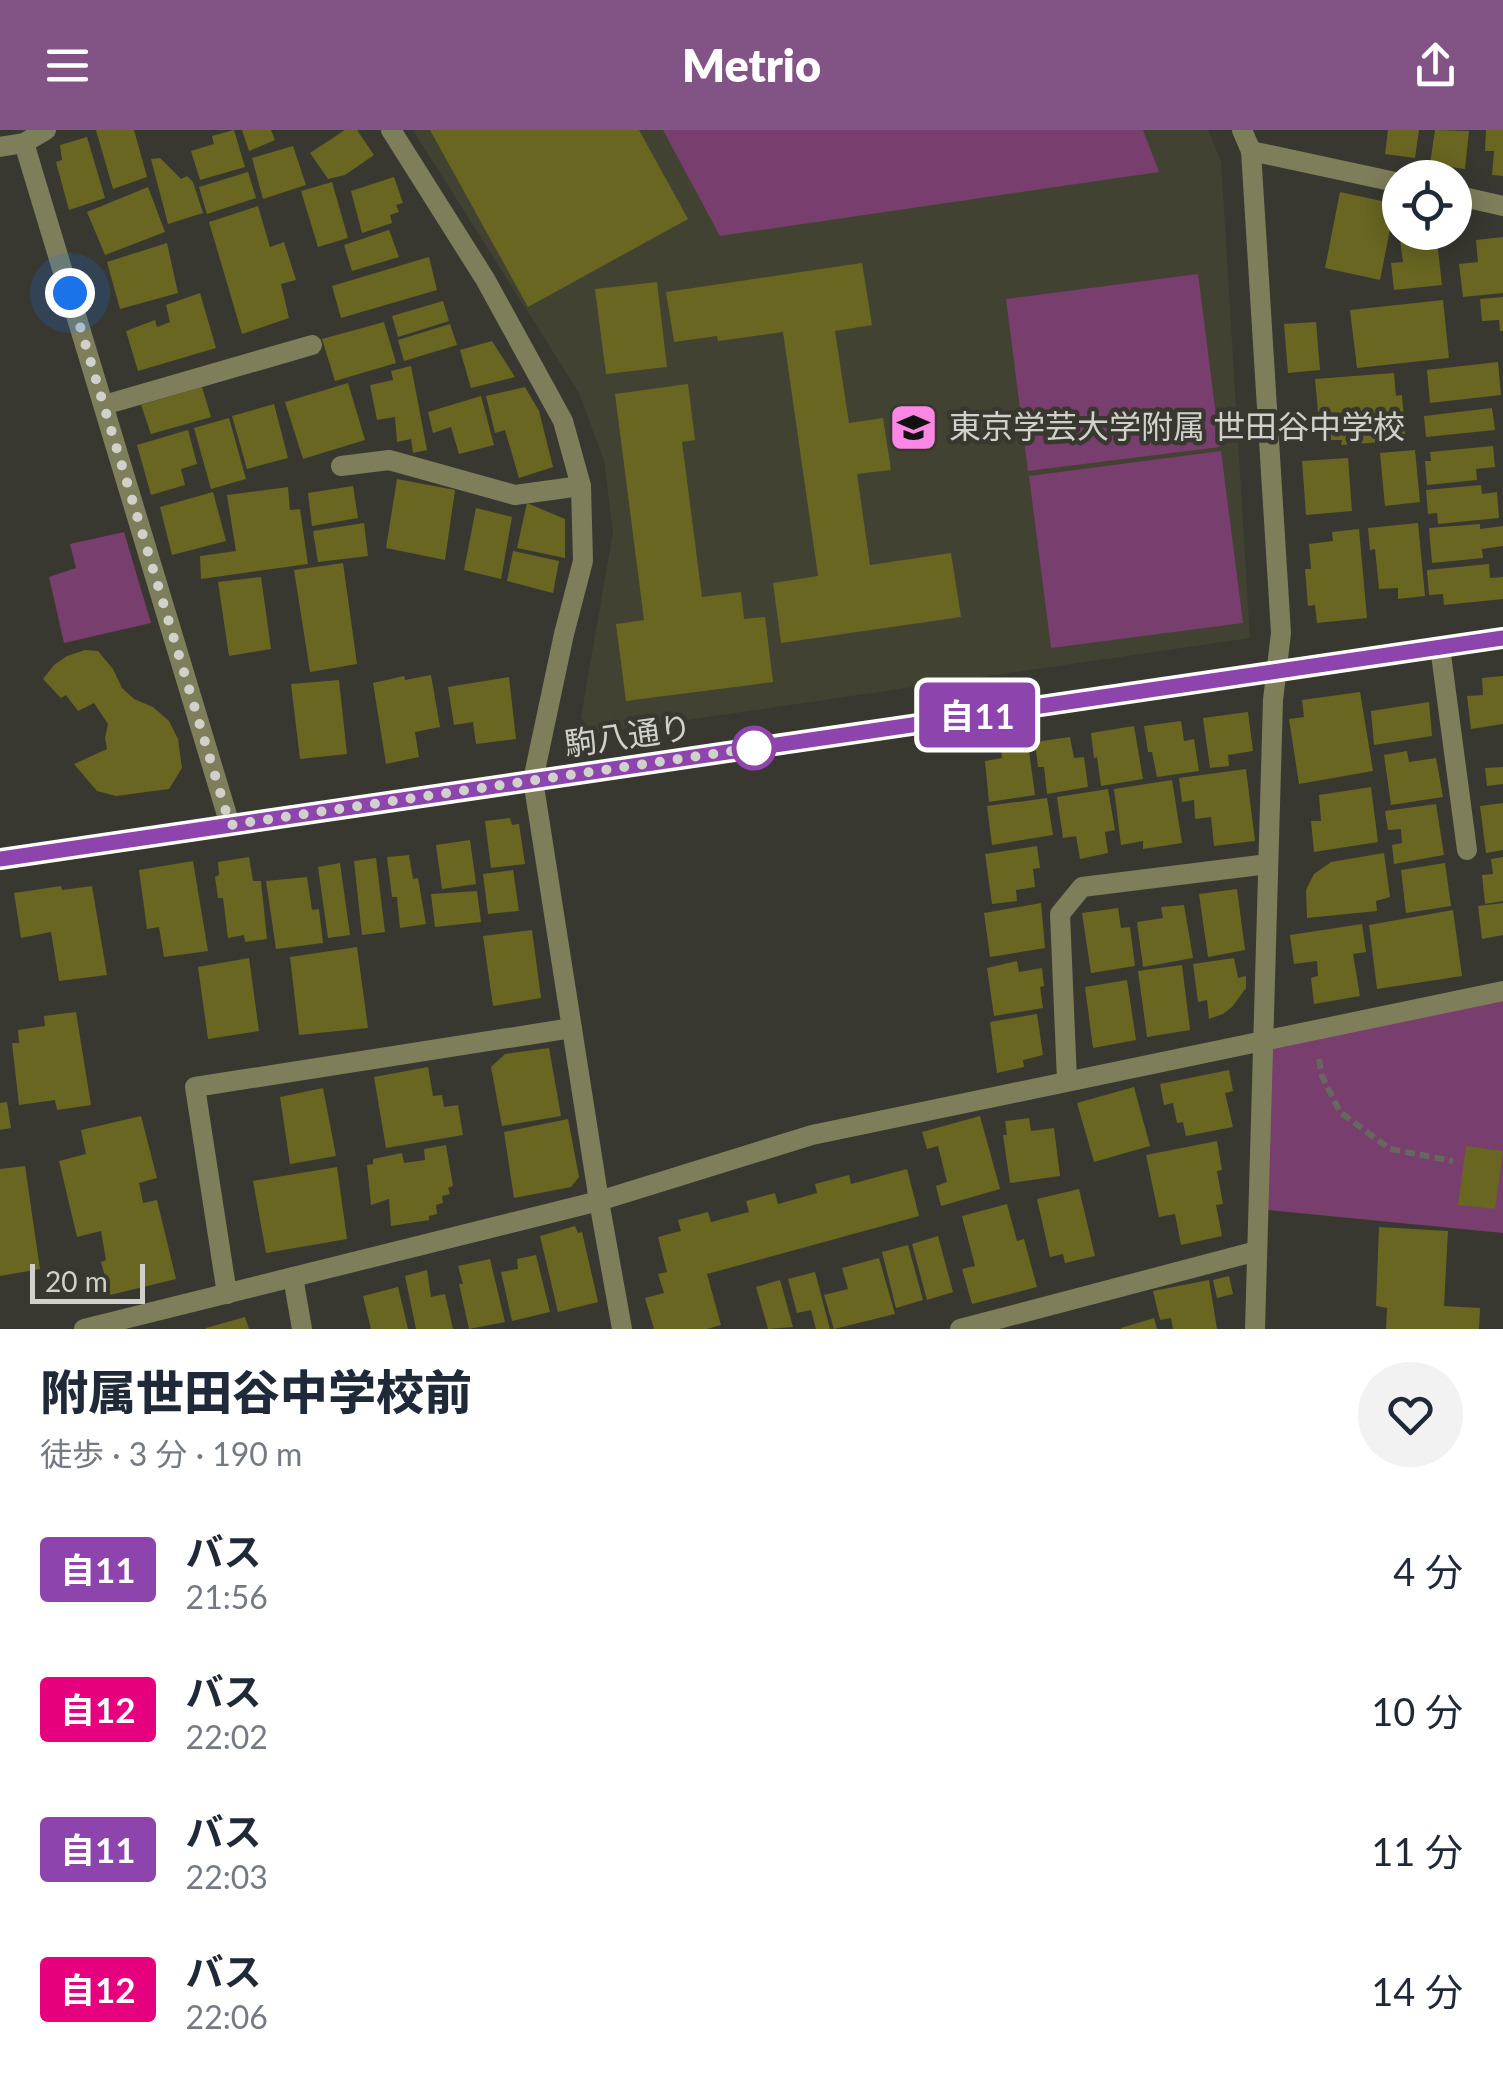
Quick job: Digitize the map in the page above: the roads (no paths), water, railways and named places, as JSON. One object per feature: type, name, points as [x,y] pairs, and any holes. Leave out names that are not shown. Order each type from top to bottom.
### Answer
[{"type":"street","points":[[0,147],[24,143],[46,130]]},
{"type":"street","points":[[390,130],[485,279],[563,421],[582,486],[584,561],[532,780],[622,1329]]},
{"type":"street","points":[[1242,130],[1251,151],[1281,633],[1272,700],[1255,1329]]},
{"type":"street","points":[[24,143],[230,825]]},
{"type":"street","points":[[1251,151],[1382,179]]},
{"type":"street","points":[[1472,199],[1503,206]]},
{"type":"street","points":[[104,406],[312,345]]},
{"type":"street","points":[[341,466],[389,460],[516,495],[582,486]]},
{"type":"street","name":"駒八通り","points":[[0,859],[1503,638]]},
{"type":"street","points":[[1440,647],[1467,850]]},
{"type":"street","points":[[1066,1081],[1060,914],[1082,888],[1268,864]]},
{"type":"street","points":[[84,1329],[599,1201],[812,1134],[1503,991]]},
{"type":"street","points":[[227,1294],[196,1087],[572,1028]]},
{"type":"street","points":[[960,1329],[1256,1251]]},
{"type":"street","points":[[292,1277],[302,1329]]},
{"type":"place","name":"東京学芸大学附属 世田谷中学校","points":[[914,427]]}]
